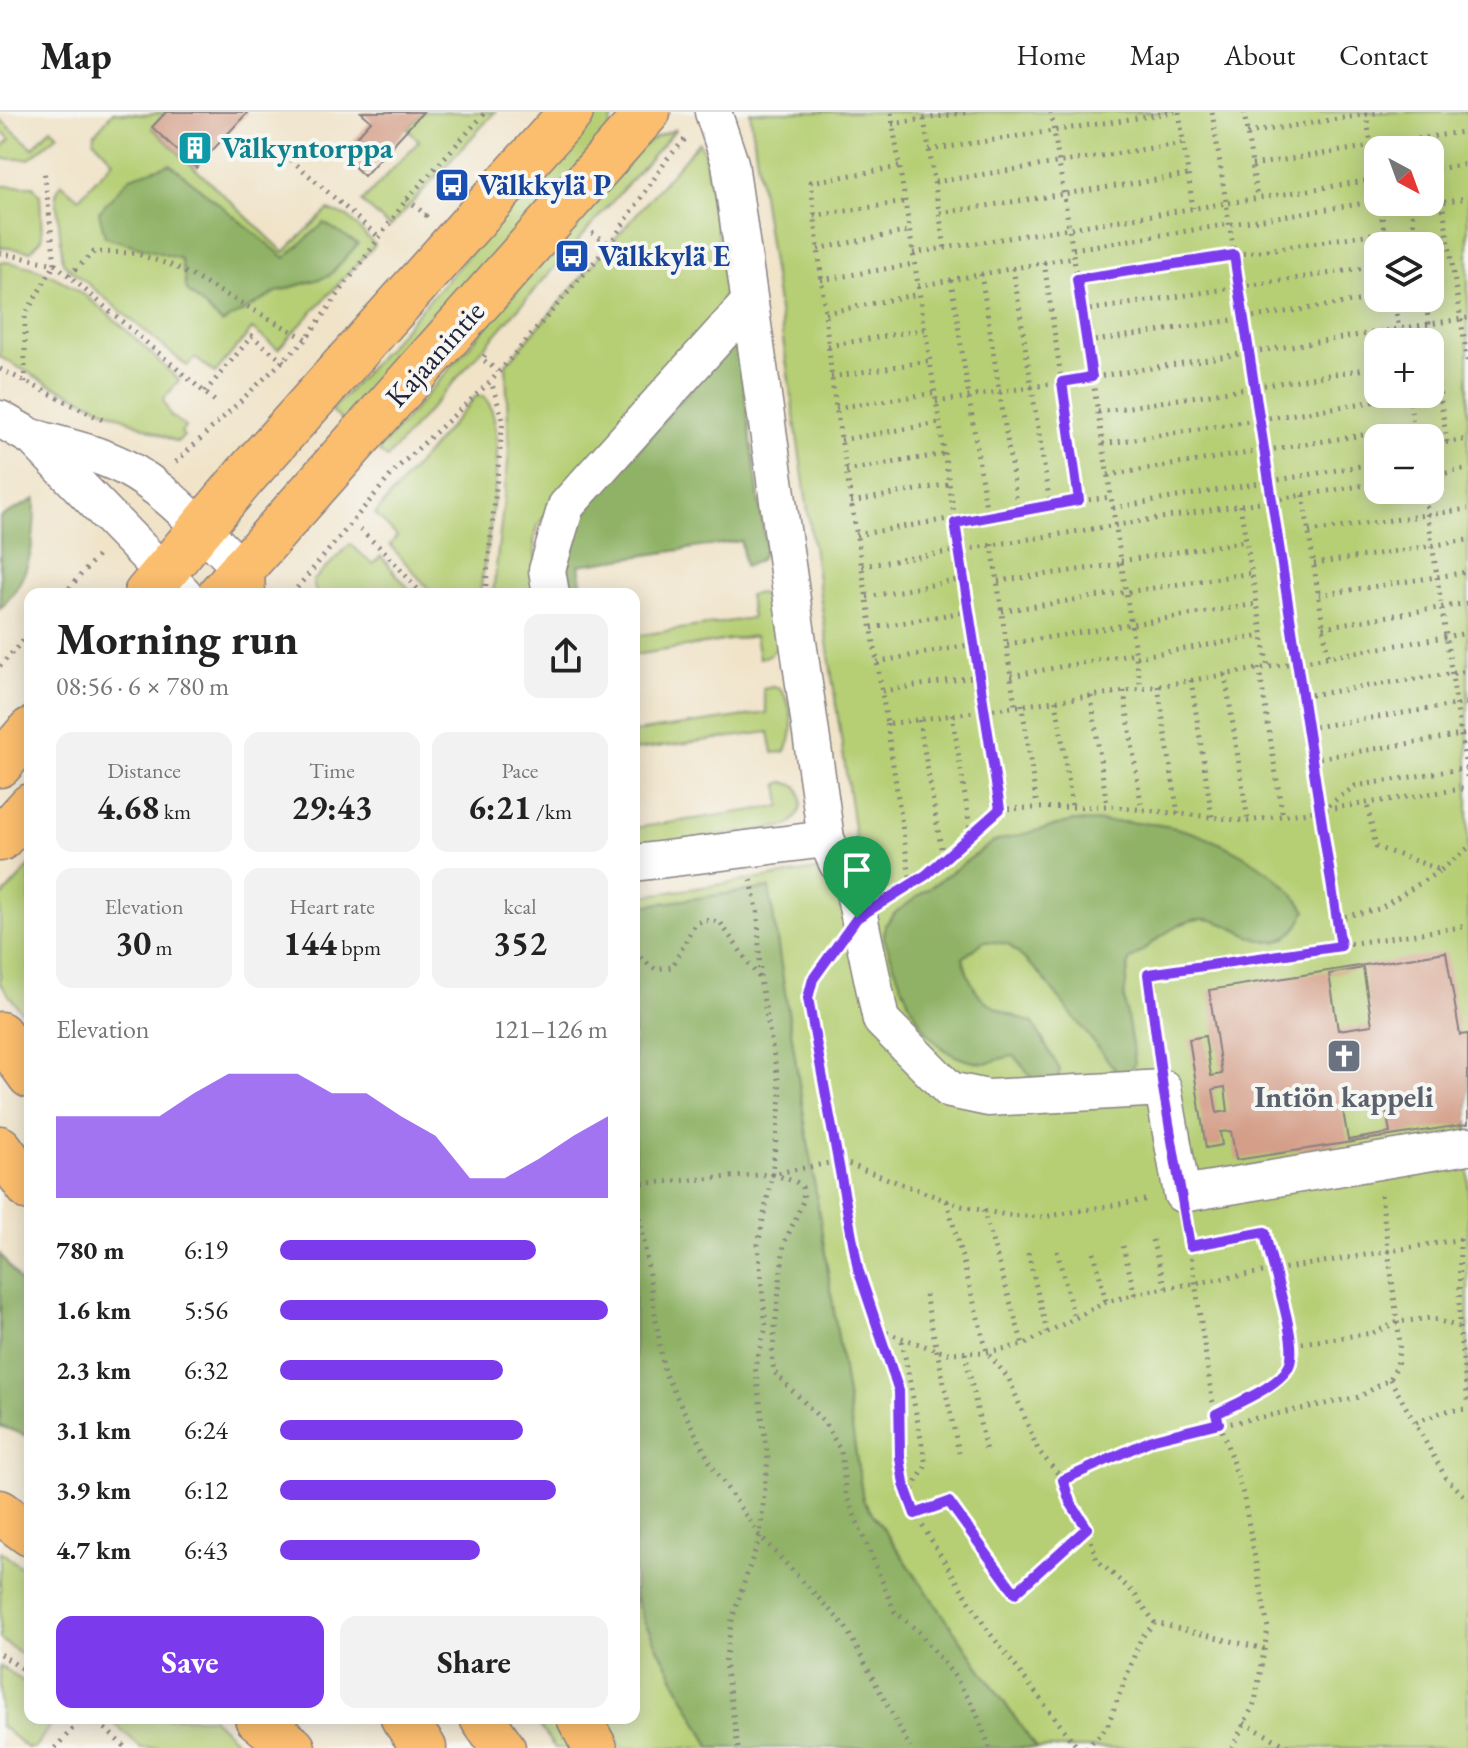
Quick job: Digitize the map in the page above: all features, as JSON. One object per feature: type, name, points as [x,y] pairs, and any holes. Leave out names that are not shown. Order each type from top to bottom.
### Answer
[{"type":"main road","name":"Kajaanintie","points":[[164,587],[201,530],[571,112]]},
{"type":"main road","name":"Kajaanintie","points":[[235,586],[648,112]]},
{"type":"main road","points":[[0,765],[24,737]]},
{"type":"main road","points":[[0,839],[24,813]]},
{"type":"main road","points":[[0,1034],[24,1068]]},
{"type":"main road","points":[[0,1148],[24,1181]]},
{"type":"main road","points":[[0,1512],[24,1530]]},
{"type":"main road","points":[[264,1724],[293,1748]]},
{"type":"main road","points":[[407,1724],[424,1748]]},
{"type":"main road","points":[[486,1724],[503,1748]]},
{"type":"main road","points":[[582,1724],[595,1748]]},
{"type":"street","points":[[706,118],[730,163],[747,305],[826,839],[837,863],[851,878],[881,1020],[950,1090],[988,1098],[1163,1088],[1182,1194],[1468,1146]]},
{"type":"street","points":[[550,588],[547,570],[566,506],[747,305]]},
{"type":"street","points":[[0,419],[33,438],[87,452],[124,467],[156,488],[201,530],[235,586]]},
{"type":"street","points":[[33,438],[164,587]]},
{"type":"street","points":[[640,862],[826,839]]},
{"type":"path","points":[[167,452],[177,461],[306,339],[407,199],[486,112]]},
{"type":"path","points":[[891,112],[1000,809]]},
{"type":"path","points":[[892,124],[969,112]]},
{"type":"path","points":[[1051,112],[1141,689]]},
{"type":"path","points":[[929,150],[1177,112],[1193,208]]},
{"type":"path","points":[[1212,112],[1341,946]]},
{"type":"path","points":[[1244,112],[1257,198]]},
{"type":"path","points":[[1247,133],[1382,112]]},
{"type":"path","points":[[1366,113],[1369,136]]},
{"type":"path","points":[[922,117],[945,248]]},
{"type":"path","points":[[297,588],[397,468],[499,372],[610,244],[668,158],[706,118]]},
{"type":"path","points":[[1436,136],[1468,131]]},
{"type":"path","points":[[935,182],[1184,143]]},
{"type":"path","points":[[1252,165],[1364,147]]},
{"type":"path","points":[[279,149],[381,239]]},
{"type":"path","points":[[1444,168],[1468,164]]},
{"type":"path","points":[[899,167],[811,182],[831,377],[911,885]]},
{"type":"path","points":[[25,383],[25,315],[55,264],[44,169]]},
{"type":"path","points":[[940,213],[1188,175]]},
{"type":"path","points":[[913,253],[1364,181]]},
{"type":"path","points":[[1444,201],[1468,198]]},
{"type":"path","points":[[407,199],[426,215],[435,205]]},
{"type":"path","points":[[814,216],[905,202]]},
{"type":"path","points":[[1073,249],[1364,203]]},
{"type":"path","points":[[1444,212],[1464,319],[1468,364]]},
{"type":"path","points":[[1382,216],[1384,232]]},
{"type":"path","points":[[818,249],[909,231]]},
{"type":"path","points":[[586,240],[594,232],[610,244]]},
{"type":"path","points":[[1077,279],[1364,235]]},
{"type":"path","points":[[69,275],[94,252],[134,253],[174,266],[306,339]]},
{"type":"path","points":[[0,253],[55,264],[217,403]]},
{"type":"path","points":[[918,286],[1074,257]]},
{"type":"path","points":[[1044,262],[1079,500]]},
{"type":"path","points":[[821,280],[914,264]]},
{"type":"path","points":[[1013,268],[1050,504]]},
{"type":"path","points":[[1082,311],[1364,268]]},
{"type":"path","points":[[981,274],[1018,509]]},
{"type":"path","points":[[951,280],[987,515]]},
{"type":"path","points":[[825,313],[919,294]]},
{"type":"path","points":[[1087,342],[1364,300]]},
{"type":"path","points":[[1427,312],[1447,442]]},
{"type":"path","points":[[1405,328],[1464,319]]},
{"type":"path","points":[[828,346],[925,329]]},
{"type":"path","points":[[936,402],[1364,334]]},
{"type":"path","points":[[205,392],[252,336],[284,362]]},
{"type":"path","points":[[492,347],[482,359],[499,372]]},
{"type":"path","points":[[831,377],[929,361]]},
{"type":"path","points":[[0,369],[113,425]]},
{"type":"path","points":[[1098,412],[1364,369]]},
{"type":"path","points":[[486,588],[503,420],[491,381]]},
{"type":"path","points":[[836,408],[934,393]]},
{"type":"path","points":[[1103,444],[1364,403]]},
{"type":"path","points":[[841,440],[939,423]]},
{"type":"path","points":[[1108,475],[1364,435]]},
{"type":"path","points":[[1444,443],[1468,439]]},
{"type":"path","points":[[846,471],[944,454]]},
{"type":"path","points":[[1113,508],[1364,465]]},
{"type":"path","points":[[1444,473],[1468,469]]},
{"type":"path","points":[[851,502],[949,484]]},
{"type":"path","points":[[862,566],[1364,485]]},
{"type":"path","points":[[1303,495],[1328,657]]},
{"type":"path","points":[[856,535],[1111,497]]},
{"type":"path","points":[[1078,1748],[994,1640],[915,1514],[909,1497],[900,1457],[899,1391],[858,1269],[808,998],[813,979],[857,918],[911,885],[1000,809],[1107,806],[1248,821],[1283,818],[1468,785],[1464,734],[1456,705],[1426,504]]},
{"type":"path","points":[[1240,505],[1268,667]]},
{"type":"path","points":[[1309,532],[1468,509]]},
{"type":"path","points":[[360,530],[385,552],[417,588]]},
{"type":"path","points":[[1314,564],[1468,540]]},
{"type":"path","points":[[998,581],[1246,541]]},
{"type":"path","points":[[992,544],[1011,676],[1037,807]]},
{"type":"path","points":[[1319,595],[1468,572]]},
{"type":"path","points":[[1002,611],[1252,573]]},
{"type":"path","points":[[867,597],[964,579]]},
{"type":"path","points":[[1323,627],[1468,603]]},
{"type":"path","points":[[1007,644],[1257,604]]},
{"type":"path","points":[[872,628],[969,611]]},
{"type":"path","points":[[887,724],[1141,689],[1468,633]]},
{"type":"path","points":[[1011,676],[1262,636]]},
{"type":"path","points":[[0,666],[24,640]]},
{"type":"path","points":[[877,662],[974,644]]},
{"type":"path","points":[[1259,668],[1283,818]]},
{"type":"path","points":[[1303,696],[1468,671]]},
{"type":"path","points":[[1225,674],[1248,821]]},
{"type":"path","points":[[882,691],[979,676]]},
{"type":"path","points":[[1191,680],[1212,817]]},
{"type":"path","points":[[1158,686],[1178,814]]},
{"type":"path","points":[[1124,691],[1142,810]]},
{"type":"path","points":[[1091,695],[1107,806]]},
{"type":"path","points":[[1056,700],[1072,806]]},
{"type":"path","points":[[1307,728],[1468,703]]},
{"type":"path","points":[[952,714],[971,834]]},
{"type":"path","points":[[919,720],[943,859]]},
{"type":"path","points":[[1312,759],[1464,734]]},
{"type":"path","points":[[1320,811],[1355,786],[1467,768]]},
{"type":"path","points":[[1367,804],[1376,847],[1441,870]]},
{"type":"path","points":[[1337,918],[1379,909],[1441,870],[1468,848]]},
{"type":"path","points":[[738,1748],[725,1663],[732,1619],[760,1536],[768,1459],[755,1366],[766,1328],[758,1245],[772,1174],[781,1096],[760,979],[758,915],[750,874]]},
{"type":"path","points":[[640,958],[655,969],[672,967],[694,926],[702,920],[720,922],[760,979]]},
{"type":"path","points":[[1163,1088],[1148,974],[1468,926]]},
{"type":"path","points":[[640,1181],[772,1174],[840,1161],[983,1210],[1043,1217],[1182,1194],[1216,1414],[1243,1494],[1268,1628],[1255,1702],[1232,1748]]},
{"type":"path","points":[[1063,1480],[1154,1439],[1219,1423],[1359,1397],[1390,1379],[1400,1355],[1377,1161]]},
{"type":"path","points":[[772,1174],[796,1182],[802,1187],[804,1199],[784,1244],[772,1356],[774,1372],[824,1422],[841,1451],[846,1495],[862,1526],[883,1591],[895,1612],[917,1630],[953,1674],[974,1707],[990,1748]]},
{"type":"path","points":[[947,1200],[987,1352],[1009,1379],[1038,1450],[1063,1480],[1070,1502],[1087,1528],[1097,1560],[1134,1593],[1155,1623],[1265,1649]]},
{"type":"path","points":[[983,1210],[1023,1345]]},
{"type":"path","points":[[640,1219],[664,1372],[712,1466],[760,1536],[845,1626],[910,1748]]},
{"type":"path","points":[[1190,1246],[1265,1232],[1272,1270],[1294,1344],[1288,1368],[1262,1390],[1216,1414]]},
{"type":"path","points":[[879,1330],[934,1350],[987,1352],[1023,1345],[1106,1302],[1135,1295],[1468,1238]]},
{"type":"path","points":[[1460,1239],[1459,1327],[1467,1371],[1468,1402]]},
{"type":"path","points":[[1152,1240],[1166,1288]]},
{"type":"path","points":[[1123,1246],[1135,1295]]},
{"type":"path","points":[[1057,1251],[1074,1318]]},
{"type":"path","points":[[1094,1252],[1106,1302]]},
{"type":"path","points":[[1028,1253],[1047,1332]]},
{"type":"path","points":[[925,1295],[934,1350],[959,1453]]},
{"type":"path","points":[[1294,1344],[1373,1333],[1398,1322],[1430,1318],[1459,1327]]},
{"type":"path","points":[[902,1340],[926,1465],[909,1497]]},
{"type":"path","points":[[965,1353],[986,1451]]},
{"type":"path","points":[[1390,1379],[1446,1478],[1468,1499]]},
{"type":"path","points":[[1416,1422],[1445,1411],[1468,1409]]},
{"type":"path","points":[[915,1514],[949,1502],[1015,1593],[1087,1528]]},
{"type":"path","points":[[1086,1748],[1107,1727],[1141,1638],[1155,1623]]},
{"type":"path","points":[[0,1654],[24,1670]]},
{"type":"path","points":[[1244,1723],[1291,1748]]},
{"type":"path","points":[[55,1748],[77,1724]]},
{"type":"path","points":[[100,1724],[126,1748]]},
{"type":"green space","points":[[113,112],[147,115],[166,112],[152,128],[284,252],[328,210],[348,217],[375,245],[278,349],[252,329],[215,373],[195,358],[187,366],[63,263],[56,194],[61,183],[79,198],[113,161],[94,140],[94,134]]},
{"type":"green space","points":[[423,112],[495,112],[390,227],[362,202],[419,141],[407,129]]},
{"type":"green space","points":[[595,112],[614,112],[608,131],[349,426],[331,411]]},
{"type":"green space","points":[[750,112],[1468,112],[1468,1748],[1036,1748],[863,1500],[769,888],[640,906],[640,896],[838,867],[861,876]]},
{"type":"green space","points":[[0,119],[33,148],[51,128],[58,135],[29,159],[1,159],[0,150],[10,139],[0,129]]},
{"type":"green space","points":[[676,129],[387,458],[378,451],[643,146]]},
{"type":"green space","points":[[699,142],[704,151],[726,286],[719,316],[539,523],[534,540],[538,588],[494,588],[509,454],[506,364]]},
{"type":"green space","points":[[170,164],[285,258],[324,223],[358,244],[329,276],[279,291],[222,323],[187,291],[181,259],[105,237],[99,212],[130,177]]},
{"type":"green space","points":[[0,186],[33,186],[40,195],[42,239],[31,251],[0,247]]},
{"type":"green space","points":[[0,262],[25,266],[74,288],[140,343],[179,380],[163,400],[170,415],[186,427],[181,432],[184,436],[177,442],[47,383],[0,357]]},
{"type":"green space","points":[[733,340],[739,351],[766,550],[761,559],[745,567],[741,541],[579,565],[582,588],[569,588],[563,582],[562,538]]},
{"type":"green space","points":[[476,396],[484,396],[492,412],[497,462],[481,588],[428,588],[390,545],[397,536],[375,514]]},
{"type":"green space","points":[[35,499],[30,558],[19,584],[0,609],[0,517]]},
{"type":"green space","points":[[350,544],[373,564],[381,556],[408,588],[315,588],[313,581]]},
{"type":"green space","points":[[760,593],[773,603],[778,637],[774,651],[768,656],[759,658],[755,636],[640,654],[640,635],[752,618],[749,595]]},
{"type":"green space","points":[[779,688],[788,702],[792,729],[784,752],[773,753],[769,732],[640,749],[640,731],[767,713],[763,689]]},
{"type":"green space","points":[[784,782],[797,786],[801,797],[799,812],[788,826],[640,847],[640,827],[781,806],[778,784]]},
{"type":"green space","points":[[1073,821],[1149,824],[1200,835],[1242,854],[1261,867],[1279,880],[1306,911],[1295,930],[1283,939],[1271,942],[1218,922],[1195,920],[1174,928],[1129,961],[1124,998],[1135,1063],[1130,1074],[1118,1073],[1038,972],[1008,944],[984,941],[963,958],[973,985],[979,995],[996,1008],[1033,1023],[1060,1070],[1057,1081],[1035,1081],[1014,1056],[984,1063],[962,1059],[944,1049],[929,1035],[907,998],[884,938],[885,925],[895,913],[993,842]]},
{"type":"green space","points":[[24,873],[24,1015],[0,983],[0,899]]},
{"type":"green space","points":[[769,888],[863,1500],[1036,1748],[711,1748],[644,1621],[640,1610],[640,906]]},
{"type":"green space","points":[[0,1254],[24,1287],[24,1435],[0,1426]]},
{"type":"green space","points":[[0,1551],[24,1569],[24,1656],[0,1639]]},
{"type":"green space","points":[[640,1610],[711,1748],[621,1748],[607,1724],[640,1724]]},
{"type":"green space","points":[[0,1666],[24,1682],[24,1724],[51,1724],[35,1748],[27,1748],[0,1725]]},
{"type":"green space","points":[[115,1724],[218,1724],[244,1748],[141,1748]]},
{"type":"green space","points":[[538,1724],[568,1724],[581,1748],[555,1748]]},
{"type":"building","name":"Välkyntorppa","points":[[166,112],[248,112],[196,168],[152,127]]},
{"type":"building","name":"Välkyntorppa","points":[[361,112],[423,112],[364,176],[341,154],[371,121]]},
{"type":"building","name":"Intiön kappeli","points":[[1446,952],[1460,1035],[1468,1034],[1468,1124],[1236,1160],[1231,1131],[1220,1132],[1222,1145],[1206,1148],[1189,1039],[1205,1036],[1211,1076],[1222,1074],[1209,990]],"holes":[[[1363,968],[1372,1025],[1338,1030],[1329,974]],[[1225,1087],[1228,1111],[1217,1113],[1213,1089]],[[1384,1098],[1390,1133],[1348,1140],[1342,1105]]]},
{"type":"place","name":"Välkyntorppa","points":[[195,148]]},
{"type":"place","name":"Välkkylä P","points":[[452,185]]},
{"type":"place","name":"Välkkylä E","points":[[572,256]]},
{"type":"place","name":"Intiön kappeli","points":[[1344,1056]]},
{"type":"route","points":[[1234,255],[1341,946],[1148,974],[1163,1088],[1190,1246],[1265,1232],[1272,1270],[1294,1344],[1288,1368],[1262,1390],[1216,1414],[1219,1423],[1154,1439],[1063,1480],[1070,1502],[1087,1528],[1015,1593],[949,1502],[915,1514],[904,1484],[900,1457],[899,1391],[858,1269],[808,998],[813,979],[857,918],[926,875],[1000,809],[955,523],[1079,500],[1062,382],[1092,377],[1077,279],[1234,255]]}]
